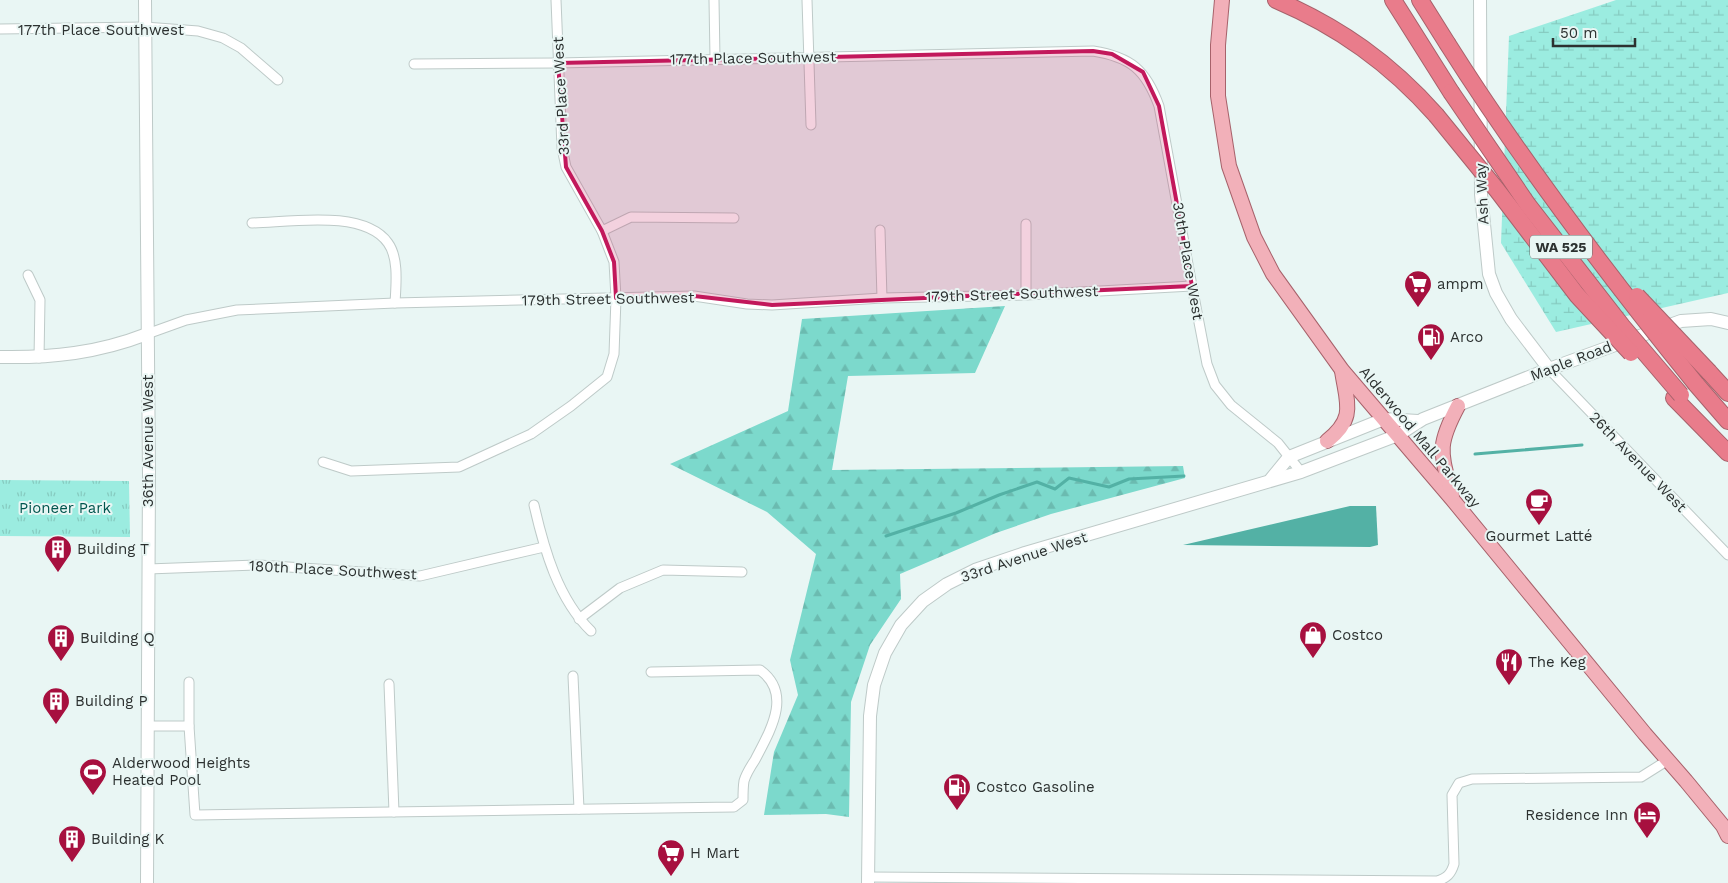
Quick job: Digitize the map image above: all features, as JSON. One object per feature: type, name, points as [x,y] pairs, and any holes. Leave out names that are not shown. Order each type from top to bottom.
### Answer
[{"type":"highway","points":[[1276,0],[1314,16],[1378,59],[1417,94],[1497,190],[1577,296],[1677,397]]},
{"type":"highway","name":"WA 525","points":[[1392,0],[1450,92],[1528,205],[1677,397],[1728,452]]},
{"type":"highway","name":"WA 525","points":[[1420,0],[1510,140],[1572,227],[1696,384],[1728,421]]},
{"type":"highway","points":[[1572,227],[1728,393]]},
{"type":"main road","name":"Alderwood Mall Parkway","points":[[1222,0],[1218,45],[1218,96],[1229,166],[1254,237],[1273,274],[1342,370],[1452,499],[1723,826],[1728,836]]},
{"type":"main road","points":[[1327,441],[1342,427],[1347,415],[1342,370]]},
{"type":"main road","points":[[1452,499],[1441,450],[1446,428],[1458,406]]},
{"type":"street","name":"36th Avenue West","points":[[145,0],[149,726],[147,883]]},
{"type":"street","name":"33rd Place West","points":[[323,462],[351,471],[459,466],[531,434],[572,406],[607,377],[614,354],[616,298],[614,262],[602,230],[566,167],[562,148],[556,0]]},
{"type":"street","points":[[714,0],[715,58]]},
{"type":"street","points":[[807,0],[811,125]]},
{"type":"street","name":"Ash Way","points":[[1480,0],[1481,194],[1489,274],[1496,293],[1511,319],[1549,369]]},
{"type":"street","name":"177th Place Southwest","points":[[0,29],[145,28],[198,31],[223,38],[241,48],[278,80]]},
{"type":"street","name":"177th Place Southwest","points":[[414,64],[558,63],[1092,51]]},
{"type":"street","name":"30th Place West","points":[[1092,51],[1112,54],[1130,62],[1143,72],[1159,106],[1192,286],[1208,364],[1215,385],[1231,405],[1278,443],[1301,472]]},
{"type":"street","points":[[602,230],[631,217],[734,218]]},
{"type":"street","points":[[252,223],[347,220],[365,224],[379,233],[389,244],[394,259],[395,303]]},
{"type":"street","points":[[1026,224],[1026,295]]},
{"type":"street","points":[[880,230],[882,298]]},
{"type":"street","points":[[28,275],[40,300],[39,358]]},
{"type":"street","name":"179th Street Southwest","points":[[147,334],[186,320],[237,310],[395,303],[694,296],[747,304],[772,305],[882,298],[1026,295],[1192,286]]},
{"type":"street","name":"Maple Road","points":[[1398,435],[1418,421],[1549,369],[1681,321],[1711,320],[1728,323]]},
{"type":"street","points":[[0,357],[39,358],[88,353],[147,334]]},
{"type":"street","name":"26th Avenue West","points":[[1549,369],[1728,555]]},
{"type":"street","name":"Maple Road","points":[[1384,419],[1418,421]]},
{"type":"street","name":"33rd Avenue West","points":[[1270,479],[1289,457],[1384,419]]},
{"type":"street","name":"33rd Avenue West","points":[[868,880],[870,716],[874,685],[885,653],[901,625],[923,601],[947,584],[975,570],[1223,496],[1270,479],[1301,472],[1398,435]]},
{"type":"street","points":[[534,505],[544,546],[579,619],[591,631]]},
{"type":"street","name":"180th Place Southwest","points":[[148,569],[259,565],[420,576],[544,546]]},
{"type":"street","points":[[579,619],[620,588],[663,570],[742,572]]},
{"type":"street","points":[[188,682],[188,726],[195,815],[734,807],[743,800],[744,780],[770,732],[777,709],[777,691],[771,678],[760,670],[651,672]]},
{"type":"street","points":[[573,676],[579,809]]},
{"type":"street","points":[[389,684],[394,812]]},
{"type":"street","points":[[149,726],[188,726]]},
{"type":"street","points":[[868,880],[1438,882],[1446,878],[1454,864],[1452,795],[1459,782],[1472,779],[1641,777],[1668,760]]},
{"type":"highlighted area","points":[[1093,51],[1112,54],[1143,72],[1159,106],[1192,286],[772,305],[694,296],[616,298],[614,262],[602,231],[566,167],[558,63]]},
{"type":"green space","points":[[1616,0],[1728,0],[1728,293],[1556,332],[1501,243],[1509,36]]},
{"type":"green space","points":[[1005,306],[975,373],[848,376],[832,470],[1183,466],[1185,478],[1051,514],[996,533],[900,574],[901,599],[870,645],[851,702],[849,817],[826,814],[764,815],[774,752],[798,695],[790,660],[816,554],[767,512],[670,464],[788,411],[802,319]]},
{"type":"green space","name":"Pioneer Park","points":[[0,480],[129,481],[130,537],[0,536]]},
{"type":"shaded area","points":[[1350,506],[1376,506],[1378,545],[1370,547],[1183,545]]},
{"type":"waterway","points":[[1475,454],[1582,445]]},
{"type":"waterway","points":[[886,536],[956,513],[1037,482],[1055,489],[1069,478],[1109,487],[1129,479],[1184,476]]},
{"type":"place","name":"ampm","points":[[1418,308]]},
{"type":"place","name":"Arco","points":[[1431,361]]},
{"type":"place","name":"Gourmet Latté","points":[[1539,526]]},
{"type":"place","name":"Building T","points":[[58,573]]},
{"type":"place","name":"Costco","points":[[1313,659]]},
{"type":"place","name":"Building Q","points":[[61,662]]},
{"type":"place","name":"The Keg","points":[[1509,686]]},
{"type":"place","name":"Building P","points":[[56,725]]},
{"type":"place","name":"Alderwood Heights Heated Pool","points":[[93,796]]},
{"type":"place","name":"Costco Gasoline","points":[[957,811]]},
{"type":"place","name":"Residence Inn","points":[[1647,839]]},
{"type":"place","name":"Building K","points":[[72,863]]},
{"type":"place","name":"H Mart","points":[[671,877]]}]
